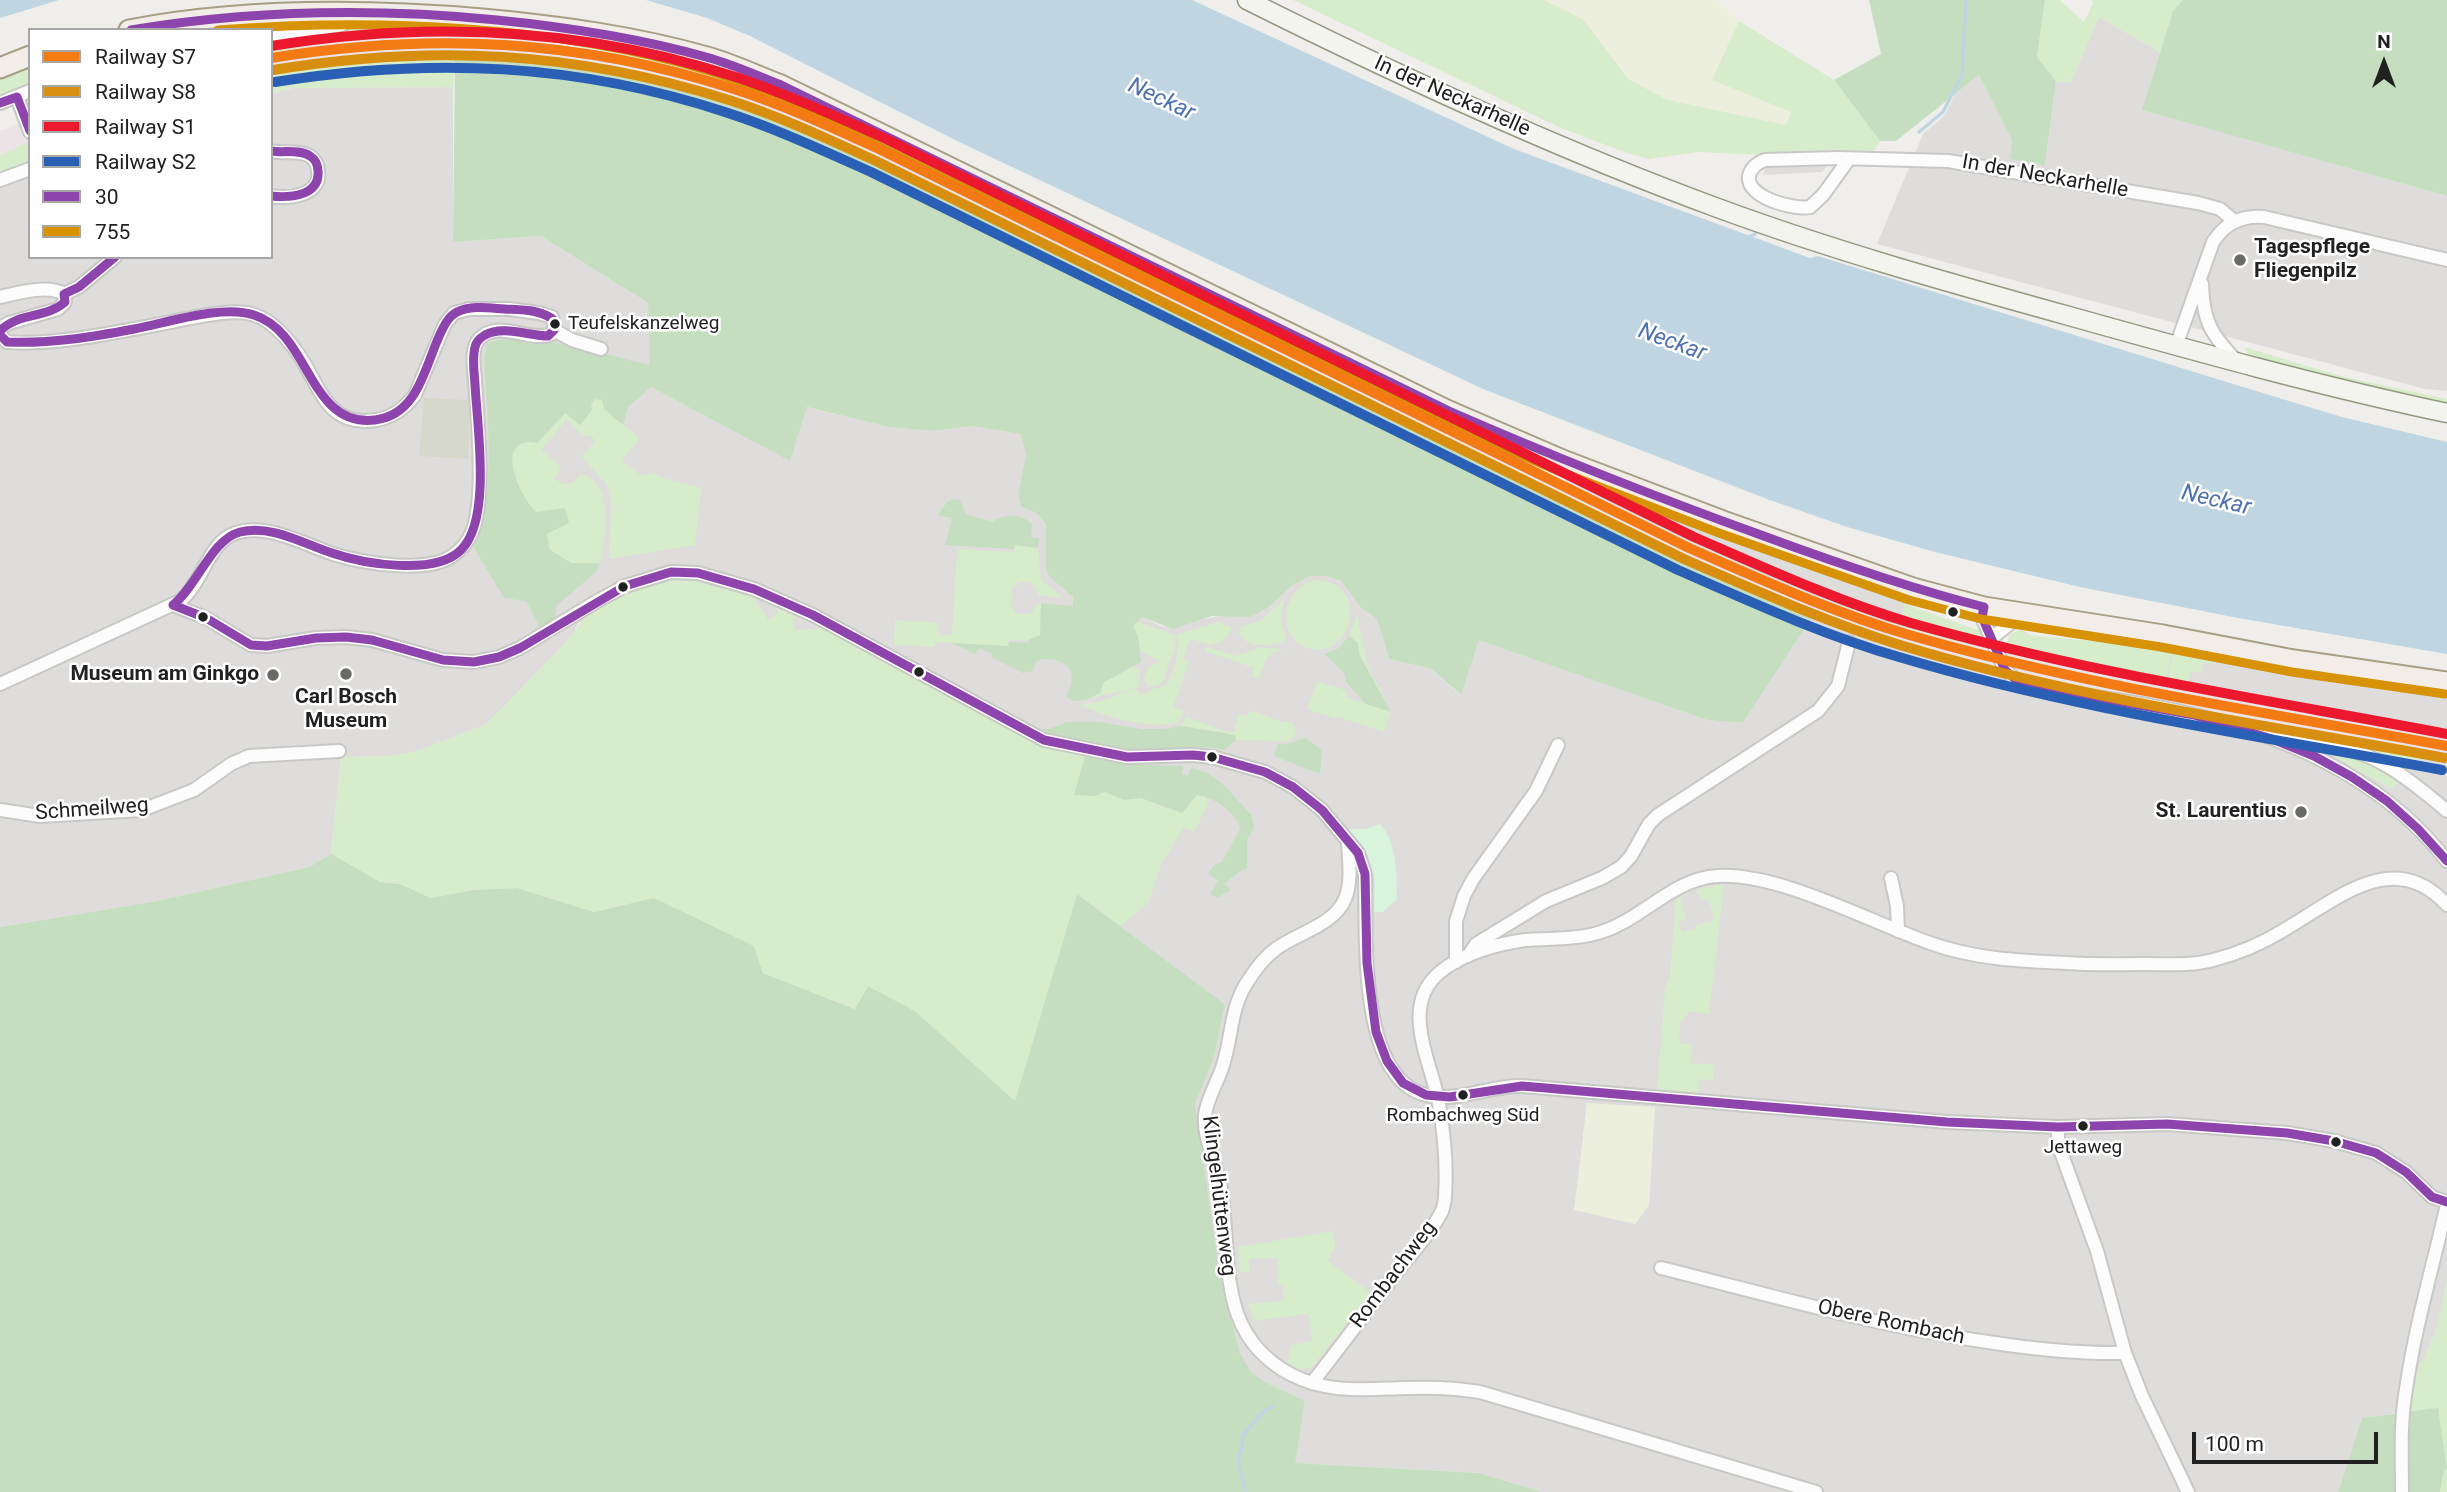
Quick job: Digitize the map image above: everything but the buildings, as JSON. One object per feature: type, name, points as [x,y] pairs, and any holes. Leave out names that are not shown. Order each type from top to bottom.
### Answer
[{"type":"main road","name":"In der Neckarhelle","points":[[1247,0],[1433,89],[1660,186],[1855,256],[2238,363],[2447,413]]},
{"type":"main road","points":[[146,28],[245,16],[357,13],[429,15],[542,25],[624,37],[709,57],[781,85],[1449,411],[1565,461],[1723,521],[1913,588],[1984,607],[2163,635],[2304,662],[2447,682]]},
{"type":"main road","points":[[0,68],[28,57]]},
{"type":"street","points":[[273,37],[341,25],[350,21],[357,13]]},
{"type":"street","points":[[0,103],[28,92]]},
{"type":"street","points":[[17,96],[28,127]]},
{"type":"street","points":[[273,151],[307,155],[315,162],[319,173],[316,185],[304,194],[289,198],[273,197]]},
{"type":"street","name":"In der Neckarhelle","points":[[1849,159],[1823,195],[1814,205],[1805,208],[1785,204],[1754,191],[1749,180],[1754,166],[1765,160],[1849,159],[1930,159],[1981,165],[2198,203],[2220,209],[2234,221]]},
{"type":"street","points":[[0,180],[28,170]]},
{"type":"street","points":[[2176,346],[2213,242],[2223,228],[2234,221],[2255,216],[2264,217],[2447,260]]},
{"type":"street","points":[[64,294],[79,287],[113,259]]},
{"type":"street","points":[[2202,273],[2206,319],[2217,340],[2238,363]]},
{"type":"street","points":[[0,297],[47,290],[64,294]]},
{"type":"street","points":[[64,294],[65,302],[58,309],[9,323],[2,327],[0,334],[7,342],[35,342],[199,317],[231,313],[252,314],[274,326],[302,359],[326,404],[346,418],[363,421],[388,417],[400,412],[407,405],[419,385],[445,324],[454,313],[484,308],[539,313],[552,317],[555,321],[554,330]]},
{"type":"street","points":[[554,330],[572,340],[601,349]]},
{"type":"street","points":[[0,684],[173,605],[191,591],[219,545],[230,535],[264,532],[346,557],[405,565],[435,564],[454,555],[471,535],[477,510],[474,362],[476,343],[495,332],[544,336],[554,330]]},
{"type":"street","points":[[173,605],[206,618],[251,645],[267,646],[316,638],[346,637],[372,640],[443,660],[474,662],[515,651],[625,586],[671,572],[698,573],[754,589],[813,615],[1044,740],[1127,757],[1212,757],[1265,772],[1312,801],[1362,860],[1365,874],[1366,963],[1372,1014],[1379,1039],[1396,1075],[1405,1087],[1426,1095],[1438,1097],[1522,1086],[1947,1122],[2059,1127],[2192,1125],[2239,1128],[2334,1141],[2376,1153],[2395,1163],[2432,1197],[2447,1203],[2414,1339],[2406,1389],[2402,1419],[2402,1492]]},
{"type":"street","points":[[1984,607],[1983,617],[2005,670],[2015,680],[2188,713],[2266,737],[2325,761],[2378,793],[2411,820],[2447,861]]},
{"type":"street","points":[[1993,637],[2022,614]]},
{"type":"street","name":"Rombachweg","points":[[1312,1383],[1415,1250],[1443,1209],[1445,1185],[1441,1117],[1421,1032],[1421,1001],[1438,973],[1468,957],[1476,944],[1546,901],[1602,878],[1621,867],[1631,856],[1649,824],[1658,815],[1818,711],[1838,685],[1849,642]]},
{"type":"street","points":[[2266,737],[2288,736],[2358,751],[2378,759],[2399,772],[2447,811]]},
{"type":"street","points":[[1456,962],[1457,921],[1464,896],[1473,879],[1536,791],[1558,745]]},
{"type":"street","name":"Schmeilweg","points":[[0,810],[40,816],[142,810],[194,790],[249,756],[339,751]]},
{"type":"street","name":"Klingelhüttenweg","points":[[1348,842],[1349,876],[1343,903],[1331,917],[1274,950],[1259,966],[1239,997],[1223,1065],[1205,1115],[1208,1139],[1221,1187],[1229,1284],[1238,1317],[1252,1344],[1262,1355],[1284,1370],[1326,1388],[1355,1390],[1428,1387],[1480,1392],[1816,1492]]},
{"type":"street","points":[[1468,957],[1510,943],[1608,931],[1681,888],[1703,878],[1719,876],[1766,881],[1932,944],[1972,956],[2081,964],[2182,964],[2215,960],[2280,933],[2357,887],[2381,880],[2416,881],[2428,887],[2447,905]]},
{"type":"street","points":[[1891,878],[1897,906],[1898,931]]},
{"type":"street","points":[[2059,1127],[2057,1144],[2097,1251],[2125,1353],[2142,1396],[2188,1492]]},
{"type":"street","name":"Obere Rombach","points":[[1661,1268],[1787,1301],[1940,1335],[2048,1350],[2125,1353]]},
{"type":"shaded area","points":[[2099,17],[2160,52],[2143,110],[2447,196],[2447,391],[2425,389],[1877,244],[1923,134],[1945,115],[1955,94],[1979,75],[2012,141],[2045,165],[2056,81],[2070,83]]},
{"type":"shaded area","points":[[458,36],[526,40],[609,53],[742,87],[785,102],[840,126],[1208,305],[1504,451],[1680,542],[1776,583],[1860,615],[2033,660],[2447,739],[2447,759],[2276,731],[2205,713],[2050,682],[1905,643],[1814,614],[1600,515],[1258,346],[855,155],[773,120],[681,88],[601,70],[517,59],[455,58],[316,65],[273,74],[273,53],[306,46],[391,38]]},
{"type":"shaded area","points":[[453,87],[453,242],[541,236],[648,303],[651,387],[790,460],[806,407],[888,427],[933,431],[972,426],[1020,434],[1026,454],[1018,494],[1021,505],[1038,514],[1046,525],[1046,569],[1163,627],[1270,606],[1293,585],[1310,576],[1326,576],[1341,581],[1361,608],[1377,619],[1389,659],[1432,669],[1460,695],[1478,639],[1707,720],[1743,723],[1814,614],[2001,670],[2205,713],[2276,731],[2331,754],[2392,789],[2421,755],[2447,759],[2447,1281],[2436,1332],[2398,1413],[2362,1418],[2338,1492],[1542,1492],[1479,1473],[1294,1463],[1305,1401],[1251,1373],[1240,1353],[1220,1274],[1195,1104],[1214,1058],[1225,1004],[1077,894],[1085,756],[1037,744],[825,628],[794,631],[792,618],[775,605],[780,612],[768,620],[579,622],[572,636],[487,724],[418,751],[388,756],[341,757],[331,854],[309,867],[157,901],[0,927],[0,173],[28,162],[28,259],[273,259],[273,93],[293,88]]},
{"type":"shaded area","points":[[28,120],[28,142],[0,155],[0,131]]},
{"type":"shaded area","points":[[1829,163],[1822,172],[1762,175],[1768,165]]},
{"type":"shaded area","points":[[424,398],[470,400],[468,459],[419,456]]},
{"type":"shaded area","points":[[1570,474],[1907,596],[1899,626],[1860,615],[1776,583],[1680,542],[1564,482]]},
{"type":"shaded area","points":[[2172,648],[2389,687],[2447,694],[2447,739],[2165,685]]},
{"type":"green space","points":[[1293,0],[1544,0],[1583,19],[1628,79],[1668,100],[1786,125],[1791,112],[1712,80],[1739,21],[1834,80],[1880,141],[1874,151],[1766,155],[1698,152],[1649,159],[1561,128]]},
{"type":"green space","points":[[1544,0],[1715,0],[1739,21],[1713,80],[1792,112],[1786,125],[1668,100],[1629,79],[1583,19]]},
{"type":"green space","points":[[1869,0],[2045,0],[2037,57],[2056,81],[2045,165],[2010,159],[2012,141],[1979,75],[1896,141],[1880,141],[1834,80],[1881,54]]},
{"type":"green space","points":[[2045,0],[2060,0],[2084,22],[2092,0],[2183,0],[2173,11],[2160,52],[2099,17],[2070,83],[2056,81],[2037,57]]},
{"type":"green space","points":[[2183,0],[2447,0],[2447,196],[2142,110],[2173,11]]},
{"type":"green space","points":[[374,21],[527,30],[603,41],[677,57],[736,76],[793,99],[785,102],[611,53],[527,39],[441,35],[398,37],[355,40],[273,53],[273,43]]},
{"type":"green space","points":[[455,58],[453,87],[293,88],[273,93],[273,74],[316,65]]},
{"type":"green space","points":[[455,58],[517,59],[601,70],[681,88],[773,120],[855,155],[1258,346],[1600,515],[1814,614],[1743,723],[1707,720],[1479,640],[1461,695],[1432,669],[1389,659],[1377,619],[1361,608],[1341,581],[1326,576],[1310,576],[1293,585],[1270,606],[1251,617],[1212,616],[1173,629],[1142,617],[1133,626],[1138,636],[1141,662],[1104,682],[1100,693],[1086,700],[1072,701],[1066,696],[1072,680],[1071,673],[1069,668],[1058,661],[1041,659],[1036,662],[1033,671],[1023,673],[979,648],[975,654],[952,643],[1008,646],[1009,642],[1029,643],[1028,640],[1040,635],[1041,603],[1073,606],[1073,597],[1049,576],[1046,569],[1046,525],[1038,514],[1021,506],[1018,494],[1026,454],[1020,434],[972,426],[933,431],[888,427],[807,407],[790,461],[651,387],[628,407],[623,425],[604,409],[602,400],[595,399],[591,404],[592,410],[580,425],[565,413],[537,443],[526,442],[518,445],[514,451],[512,458],[515,477],[524,497],[536,512],[565,508],[569,523],[547,534],[550,550],[571,563],[600,563],[595,573],[557,605],[555,619],[540,628],[526,601],[504,598],[473,546],[480,525],[488,478],[484,359],[487,343],[523,339],[545,341],[650,365],[648,303],[541,236],[453,242]]},
{"type":"green space","points":[[28,66],[28,84],[0,96],[0,76]]},
{"type":"green space","points":[[28,142],[28,162],[0,173],[0,155]]},
{"type":"green space","points":[[2244,347],[2344,377],[2447,399],[2447,405],[2323,377],[2249,355]]},
{"type":"green space","points":[[595,399],[602,400],[605,409],[640,438],[622,461],[641,476],[652,473],[701,488],[695,545],[609,559],[611,503],[607,485],[582,457],[594,439],[590,435],[585,437],[566,420],[541,450],[560,466],[560,471],[554,478],[558,481],[569,484],[581,474],[599,488],[605,512],[600,563],[571,563],[550,550],[534,548],[512,462],[514,451],[522,443],[537,443],[565,413],[591,407]]},
{"type":"green space","points":[[952,499],[960,500],[966,514],[992,522],[1012,516],[1027,520],[1032,524],[1031,537],[1039,538],[1038,548],[1015,545],[1014,549],[945,545],[952,518],[938,515]]},
{"type":"green space","points":[[1015,545],[1038,548],[1041,580],[1061,598],[1038,595],[1035,586],[1028,582],[1019,582],[1012,589],[1011,607],[1017,614],[1031,614],[1037,604],[1041,604],[1040,635],[1030,641],[1009,639],[1009,646],[935,642],[935,647],[894,645],[895,620],[940,623],[939,635],[952,635],[957,549],[1013,552]]},
{"type":"green space","points":[[673,578],[696,579],[752,594],[768,620],[779,612],[774,605],[801,615],[793,618],[794,631],[825,628],[1037,744],[1085,756],[1075,795],[1094,796],[1105,792],[1124,799],[1141,798],[1181,813],[1197,795],[1206,796],[1208,804],[1194,832],[1183,828],[1161,864],[1149,902],[1121,926],[1077,894],[1016,1102],[915,1011],[868,986],[856,1009],[763,973],[754,946],[654,899],[594,912],[517,888],[473,890],[431,898],[400,884],[382,882],[331,854],[341,757],[388,756],[418,751],[487,724],[572,636],[590,613],[615,597]]},
{"type":"green space","points":[[1312,580],[1330,582],[1343,591],[1349,603],[1350,617],[1346,630],[1338,642],[1326,648],[1311,649],[1299,644],[1288,630],[1286,621],[1288,604],[1292,597],[1304,584]]},
{"type":"green space","points":[[1284,599],[1281,620],[1286,640],[1260,645],[1243,639],[1239,634],[1241,627],[1262,620]]},
{"type":"green space","points":[[1905,604],[1983,632],[1987,647],[1899,626]]},
{"type":"green space","points":[[1357,615],[1368,666],[1391,712],[1384,732],[1307,709],[1317,681],[1347,691],[1346,697],[1390,712],[1353,638],[1349,636]]},
{"type":"green space","points":[[1136,621],[1175,635],[1175,649],[1163,682],[1155,686],[1149,687],[1144,679],[1148,668],[1159,661],[1140,650],[1138,636],[1132,626]]},
{"type":"green space","points":[[1218,622],[1231,627],[1224,639],[1210,645],[1190,639],[1183,659],[1189,662],[1173,707],[1184,711],[1178,723],[1152,725],[1127,721],[1079,705],[1102,701],[1131,689],[1138,689],[1138,692],[1146,695],[1163,686],[1174,668],[1178,634]]},
{"type":"green space","points":[[2021,629],[2030,635],[2172,652],[2165,685],[2009,654],[2006,649],[2009,635]]},
{"type":"green space","points":[[1349,636],[1358,643],[1359,654],[1391,712],[1366,704],[1346,682],[1344,673],[1325,654],[1339,648]]},
{"type":"green space","points":[[1207,647],[1236,656],[1260,647],[1287,650],[1271,655],[1259,679],[1252,677],[1254,668],[1205,651]]},
{"type":"green space","points":[[2173,652],[2216,661],[2216,664],[2203,662],[2201,673],[2191,671],[2188,685],[2168,681]]},
{"type":"green space","points":[[1133,667],[1140,671],[1139,687],[1086,700],[1104,682]]},
{"type":"green space","points":[[1252,711],[1282,722],[1292,722],[1297,734],[1289,741],[1236,740],[1236,736],[1230,734],[1181,726],[1186,717],[1230,733],[1236,729],[1234,728],[1239,714],[1245,716]]},
{"type":"green space","points":[[1067,722],[1100,722],[1142,729],[1181,726],[1230,734],[1236,736],[1236,740],[1225,750],[1205,747],[1128,749],[1037,730],[1049,729]]},
{"type":"green space","points":[[2276,731],[2421,755],[2392,789],[2331,754]]},
{"type":"green space","points":[[1306,738],[1322,750],[1320,774],[1274,756],[1278,744]]},
{"type":"green space","points":[[1085,756],[1124,764],[1183,766],[1182,774],[1188,776],[1191,767],[1207,773],[1223,784],[1252,816],[1254,827],[1247,840],[1247,868],[1224,884],[1231,890],[1217,898],[1210,894],[1218,880],[1208,874],[1215,864],[1222,862],[1240,829],[1229,811],[1217,802],[1197,795],[1182,813],[1141,798],[1124,800],[1105,792],[1094,796],[1074,795]]},
{"type":"green space","points":[[1380,824],[1393,850],[1397,899],[1383,912],[1374,912],[1375,886],[1372,867],[1349,829],[1366,829]]},
{"type":"green space","points":[[331,854],[381,882],[400,884],[431,898],[473,890],[517,888],[594,912],[654,898],[754,946],[763,973],[855,1009],[868,986],[915,1011],[1015,1101],[1077,894],[1225,1004],[1214,1058],[1195,1104],[1220,1274],[1240,1353],[1251,1372],[1265,1382],[1305,1401],[1295,1463],[1479,1473],[1542,1492],[0,1492],[0,927],[157,901],[309,867]]},
{"type":"green space","points":[[1724,884],[1709,1014],[1688,1011],[1688,1015],[1684,1015],[1683,1021],[1680,1021],[1679,1043],[1692,1045],[1691,1063],[1714,1065],[1713,1080],[1699,1079],[1698,1095],[1657,1091],[1665,989],[1670,976],[1676,900],[1680,897],[1686,920],[1679,922],[1682,932],[1696,928],[1696,925],[1714,920],[1709,901],[1700,897],[1697,889]]},
{"type":"green space","points":[[1587,1103],[1655,1107],[1649,1206],[1635,1224],[1574,1210]]},
{"type":"green space","points":[[1333,1231],[1335,1248],[1327,1260],[1366,1289],[1370,1295],[1312,1367],[1300,1370],[1287,1363],[1291,1345],[1313,1341],[1308,1314],[1254,1321],[1248,1304],[1284,1301],[1283,1285],[1278,1285],[1277,1258],[1249,1259],[1249,1272],[1240,1272],[1238,1247]]},
{"type":"green space","points":[[2447,1281],[2447,1492],[2440,1492],[2444,1470],[2398,1413],[2436,1332]]},
{"type":"green space","points":[[2438,1408],[2447,1469],[2444,1470],[2440,1492],[2338,1492],[2362,1418]]},
{"type":"water","points":[[0,0],[59,0],[0,18]]},
{"type":"water","name":"Neckar","points":[[646,0],[1192,0],[1514,149],[1810,258],[1818,256],[2342,417],[2447,442],[2447,654],[2238,618],[2080,587],[1935,552],[1847,527],[1767,499],[1483,389],[959,142],[750,36],[707,18]]},
{"type":"waterway","points":[[1919,132],[1943,112],[1962,75],[1966,0]]},
{"type":"waterway","points":[[1751,236],[1755,234]]},
{"type":"waterway","points":[[1245,1492],[1238,1457],[1243,1435],[1263,1412],[1273,1406]]},
{"type":"rail line","name":"S1","points":[[273,46],[390,33],[507,33],[623,48],[739,78],[886,139],[1694,537],[1829,594],[1911,623],[2044,657],[2447,734]]},
{"type":"rail line","name":"S7","points":[[273,58],[389,45],[504,45],[619,59],[676,72],[753,95],[881,150],[1689,548],[1824,605],[1906,634],[2040,669],[2175,697],[2447,746]]},
{"type":"rail line","name":"S8","points":[[273,70],[389,57],[502,57],[615,71],[748,106],[876,161],[1684,559],[1818,616],[1900,645],[2034,681],[2171,709],[2445,758]]},
{"type":"rail line","name":"S2","points":[[275,82],[390,69],[503,69],[616,84],[672,96],[728,113],[782,133],[871,172],[1678,570],[1815,628],[1899,657],[2033,692],[2169,721],[2442,770]]},
{"type":"transit line","name":"30","points":[[144,28],[222,18],[313,13],[451,16],[576,30],[654,44],[716,60],[781,85],[1488,428],[1643,491],[1788,545],[1899,583],[1984,607]]},
{"type":"transit line","name":"755","points":[[248,28],[401,26],[526,34],[588,43],[706,70],[776,96],[1444,422],[1561,472],[1719,533],[1909,600],[1981,619],[2161,647],[2292,672],[2445,694]]},
{"type":"transit line","name":"30","points":[[0,103],[17,97],[28,126]]},
{"type":"transit line","name":"30","points":[[273,151],[306,154],[315,160],[318,171],[314,186],[302,194],[273,196]]},
{"type":"transit line","name":"30","points":[[0,331],[15,321],[49,311],[65,302],[64,294],[79,287],[113,259]]},
{"type":"transit line","name":"30","points":[[0,335],[7,342],[55,341],[118,332],[210,313],[241,312],[254,315],[273,325],[288,340],[322,395],[336,410],[353,419],[375,420],[390,416],[402,409],[411,399],[444,326],[457,312],[468,308],[524,310],[544,314],[555,321],[554,330],[548,336],[500,331],[492,332],[478,340],[474,366],[480,447],[480,495],[471,536],[461,550],[434,563],[380,564],[346,557],[275,533],[252,530],[240,532],[221,544],[190,587],[173,605]]},
{"type":"transit line","name":"30","points":[[173,605],[206,618],[251,645],[267,646],[316,638],[346,637],[372,640],[443,660],[474,662],[499,657],[520,648],[625,586],[671,572],[698,573],[754,589],[813,615],[1044,740],[1127,757],[1212,757],[1265,772],[1293,787],[1322,810],[1358,853],[1365,874],[1367,963],[1376,1032],[1387,1061],[1403,1083],[1426,1095],[1450,1097],[1522,1086],[1947,1122],[2058,1127],[2167,1124],[2287,1133],[2334,1141],[2376,1153],[2406,1172],[2432,1197],[2447,1202]]},
{"type":"transit line","name":"30","points":[[1984,607],[1982,617],[2005,670],[2016,680],[2066,692],[2194,715],[2275,740],[2314,756],[2387,801],[2418,829],[2447,861]]},
{"type":"place","name":"Tagespflege Fliegenpilz","points":[[2240,260]]},
{"type":"place","name":"Teufelskanzelweg","points":[[555,324]]},
{"type":"place","name":"Carl Bosch Museum","points":[[346,674]]},
{"type":"place","name":"Museum am Ginkgo","points":[[273,675]]},
{"type":"place","name":"St. Laurentius","points":[[2301,812]]},
{"type":"place","name":"Rombachweg Süd","points":[[1463,1095]]},
{"type":"place","name":"Jettaweg","points":[[2083,1126]]}]
